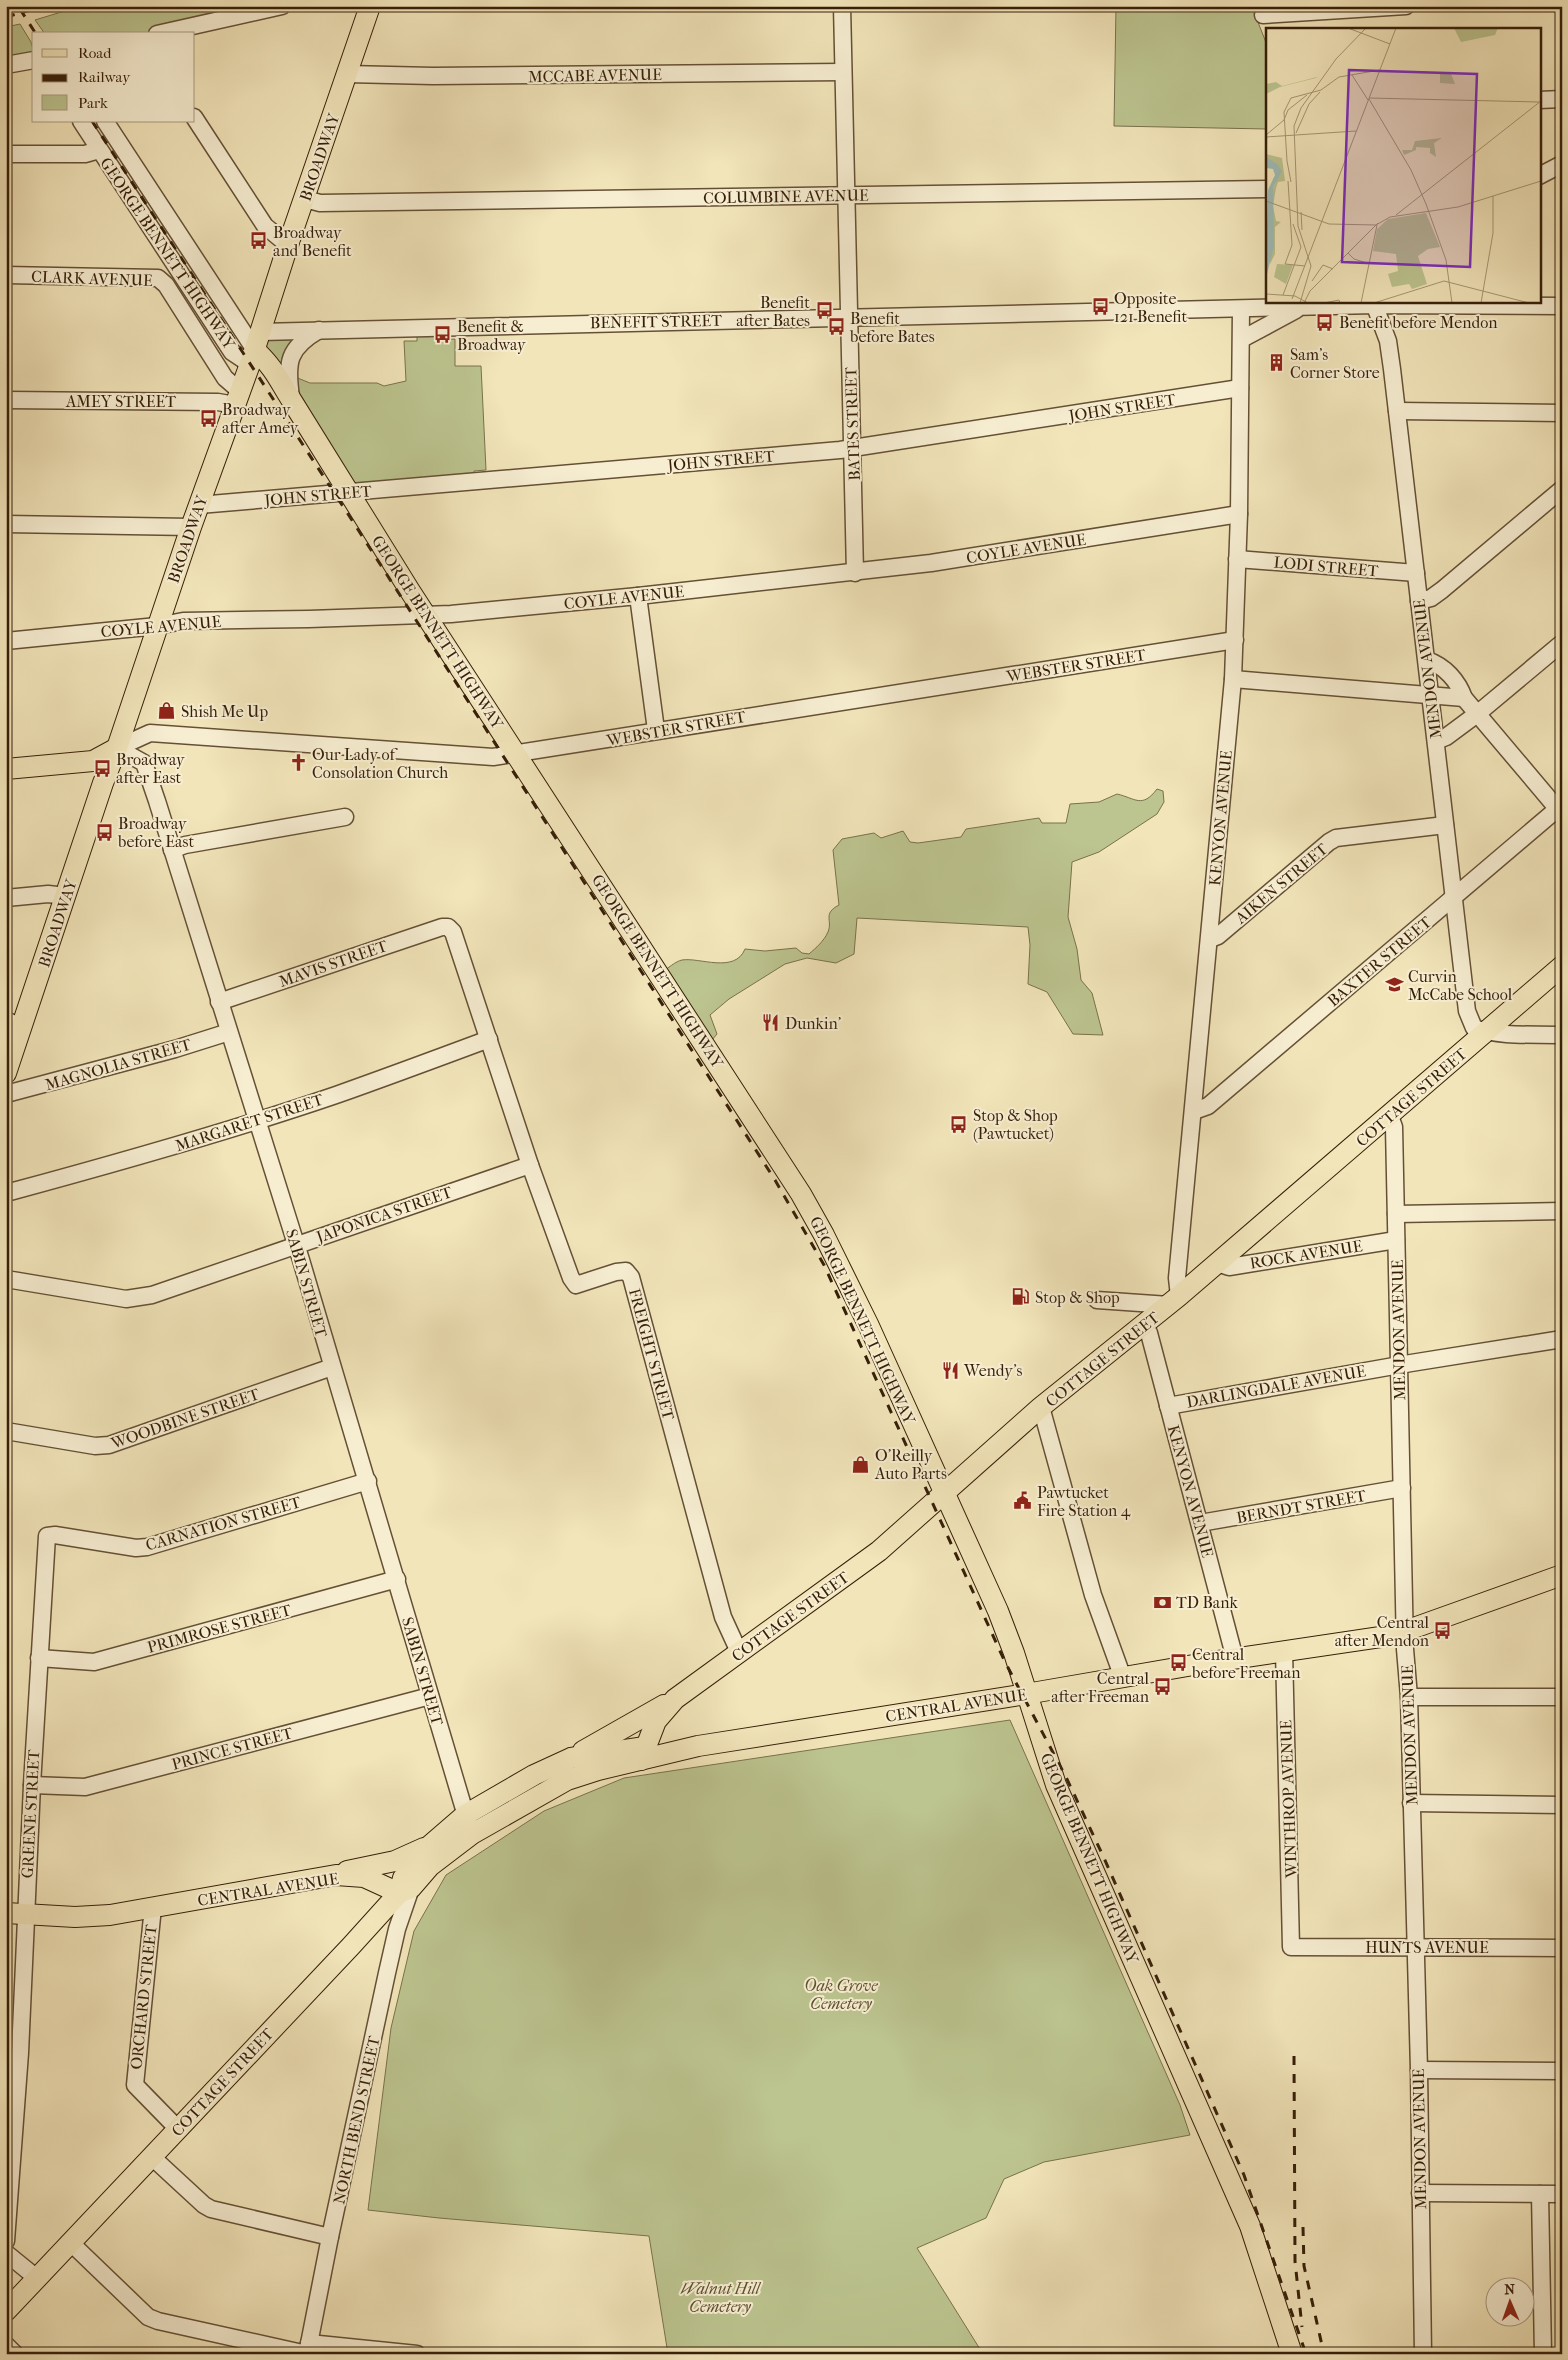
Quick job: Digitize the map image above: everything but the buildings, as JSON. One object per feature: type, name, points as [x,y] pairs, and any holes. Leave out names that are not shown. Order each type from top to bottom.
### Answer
[{"type":"main road","name":"BROADWAY","points":[[6,1073],[14,1024],[66,896],[102,783],[117,748],[191,527],[255,348],[288,245],[370,6]]},
{"type":"main road","name":"GEORGE BENNETT HIGHWAY","points":[[255,348],[273,386],[290,398],[426,615],[802,1194],[840,1266],[945,1494],[1014,1653],[1056,1785],[1088,1862],[1250,2226],[1292,2354]]},
{"type":"main road","points":[[6,769],[94,760],[117,748]]},
{"type":"main road","name":"COTTAGE STREET","points":[[643,1754],[656,1721],[675,1699],[879,1551],[1041,1407],[1174,1301],[1390,1116],[1484,1031],[1562,966]]},
{"type":"main road","name":"CENTRAL AVENUE","points":[[428,1847],[464,1815],[534,1775],[571,1758],[643,1754],[698,1746],[1026,1694],[1235,1658],[1372,1639],[1405,1631],[1561,1576]]},
{"type":"main road","points":[[571,1758],[675,1699]]},
{"type":"main road","name":"CENTRAL AVENUE","points":[[16,1914],[92,1917],[336,1875],[364,1878],[405,1890],[430,1866],[472,1834],[567,1780],[643,1754]]},
{"type":"main road","points":[[336,1875],[395,1861],[428,1847]]},
{"type":"main road","name":"COTTAGE STREET","points":[[6,2311],[405,1890],[403,1878],[428,1847]]},
{"type":"street","points":[[166,32],[282,6]]},
{"type":"street","name":"BATES STREET","points":[[842,6],[855,573]]},
{"type":"street","points":[[1264,17],[1406,6]]},
{"type":"street","points":[[6,65],[32,60]]},
{"type":"street","name":"MCCABE AVENUE","points":[[347,74],[443,76],[843,72]]},
{"type":"street","points":[[1540,100],[1562,98]]},
{"type":"street","points":[[195,119],[265,226],[288,245]]},
{"type":"street","name":"GEORGE BENNETT HIGHWAY","points":[[82,122],[232,352],[255,348],[106,122]]},
{"type":"street","points":[[6,154],[85,154],[99,150]]},
{"type":"street","points":[[1540,175],[1562,164]]},
{"type":"street","name":"COLUMBINE AVENUE","points":[[305,199],[320,204],[1266,188]]},
{"type":"street","name":"CLARK AVENUE","points":[[6,275],[158,278],[166,285],[237,398]]},
{"type":"street","name":"BENEFIT STREET","points":[[255,348],[320,329],[1241,308],[1308,304],[1374,303],[1562,306]]},
{"type":"street","name":"MENDON AVENUE","points":[[1374,303],[1388,341],[1467,1011],[1474,1028],[1484,1031]]},
{"type":"street","points":[[1242,339],[1274,320],[1308,304]]},
{"type":"street","name":"KENYON AVENUE","points":[[1174,1301],[1194,1111],[1210,939],[1214,870],[1233,679],[1239,514],[1241,308]]},
{"type":"street","points":[[290,398],[288,364],[292,352],[305,338],[320,329]]},
{"type":"street","name":"JOHN STREET","points":[[199,505],[852,449],[1240,388]]},
{"type":"street","name":"AMEY STREET","points":[[6,400],[218,402],[237,398]]},
{"type":"street","points":[[1397,411],[1562,413]]},
{"type":"street","points":[[1419,601],[1430,598],[1442,590],[1562,488]]},
{"type":"street","name":"COYLE AVENUE","points":[[6,641],[158,626],[184,621],[426,615],[638,596],[855,573],[1239,514]]},
{"type":"street","points":[[6,524],[191,527]]},
{"type":"street","name":"LODI STREET","points":[[1237,559],[1416,573]]},
{"type":"street","points":[[638,596],[656,730]]},
{"type":"street","name":"WEBSTER STREET","points":[[117,748],[150,733],[493,757],[1235,640]]},
{"type":"street","points":[[1436,741],[1446,737],[1478,714],[1562,643]]},
{"type":"street","points":[[1427,660],[1438,663],[1451,676],[1461,689],[1464,698],[1560,809]]},
{"type":"street","points":[[1233,679],[1464,698]]},
{"type":"street","name":"SABIN STREET","points":[[117,748],[144,763],[297,1244],[332,1368],[397,1579],[464,1815],[472,1834]]},
{"type":"street","name":"BAXTER STREET","points":[[1194,1111],[1208,1106],[1560,809]]},
{"type":"street","points":[[172,850],[185,845],[345,817]]},
{"type":"street","name":"AIKEN STREET","points":[[1210,939],[1218,936],[1336,838],[1445,825]]},
{"type":"street","points":[[6,898],[48,894],[66,896]]},
{"type":"street","name":"MAVIS STREET","points":[[220,1002],[396,940],[448,927]]},
{"type":"street","name":"FREIGHT STREET","points":[[448,927],[453,932],[530,1165],[571,1278],[576,1285],[616,1272],[626,1271],[631,1277],[723,1617],[739,1652]]},
{"type":"street","points":[[1484,1031],[1498,1034],[1562,1035]]},
{"type":"street","name":"MAGNOLIA STREET","points":[[6,1094],[175,1049],[229,1032]]},
{"type":"street","name":"MARGARET STREET","points":[[6,1193],[197,1140],[336,1095],[489,1039]]},
{"type":"street","name":"MENDON AVENUE","points":[[1390,1116],[1394,1127],[1405,1631],[1412,1804],[1423,2354]]},
{"type":"street","name":"JAPONICA STREET","points":[[6,1280],[126,1299],[152,1295],[530,1165]]},
{"type":"street","points":[[1396,1214],[1562,1211]]},
{"type":"street","name":"ROCK AVENUE","points":[[1217,1263],[1230,1267],[1396,1240]]},
{"type":"street","points":[[1097,1300],[1174,1301]]},
{"type":"street","name":"KENYON AVENUE","points":[[1144,1326],[1149,1333],[1235,1658]]},
{"type":"street","name":"DARLINGDALE AVENUE","points":[[1168,1406],[1399,1365],[1562,1339]]},
{"type":"street","name":"WOODBINE STREET","points":[[6,1431],[95,1446],[109,1445],[332,1368]]},
{"type":"street","points":[[1041,1407],[1093,1595],[1122,1678]]},
{"type":"street","name":"CARNATION STREET","points":[[47,1536],[55,1535],[136,1548],[147,1547],[368,1481]]},
{"type":"street","name":"BERNDT STREET","points":[[1200,1523],[1402,1488]]},
{"type":"street","name":"GREENE STREET","points":[[6,2241],[20,2053],[16,1914],[32,1785],[47,1536]]},
{"type":"street","name":"PRIMROSE STREET","points":[[39,1658],[94,1662],[397,1579]]},
{"type":"street","name":"WINTHROP AVENUE","points":[[1284,1651],[1291,1947]]},
{"type":"street","name":"PRINCE STREET","points":[[32,1785],[85,1787],[430,1696]]},
{"type":"street","points":[[1409,1697],[1562,1697]]},
{"type":"street","points":[[1412,1804],[1562,1804]]},
{"type":"street","name":"NORTH BEND STREET","points":[[308,2350],[330,2237],[405,1890]]},
{"type":"street","name":"ORCHARD STREET","points":[[153,1907],[135,2085],[178,2129]]},
{"type":"street","name":"HUNTS AVENUE","points":[[1291,1947],[1562,1948]]},
{"type":"street","points":[[1418,2070],[1562,2071]]},
{"type":"street","points":[[152,2157],[204,2206],[330,2237]]},
{"type":"street","points":[[1420,2193],[1562,2194]]},
{"type":"street","points":[[1540,2194],[1543,2354]]},
{"type":"street","points":[[71,2243],[148,2317],[158,2322],[308,2350],[418,2354]]},
{"type":"street","points":[[6,2253],[38,2279]]},
{"type":"street","points":[[6,2345],[15,2354]]},
{"type":"green space","points":[[81,6],[264,6],[176,32],[44,32],[35,20]]},
{"type":"green space","points":[[1116,6],[1252,7],[1266,42],[1266,129],[1114,126]]},
{"type":"green space","points":[[20,24],[31,42],[32,54],[6,70],[6,27]]},
{"type":"green space","points":[[417,331],[442,332],[442,340],[455,339],[455,366],[481,366],[486,470],[474,471],[474,485],[361,497],[254,350],[267,341],[309,333],[301,345],[290,375],[310,383],[377,383],[384,386],[406,381],[404,341],[417,341]]},
{"type":"green space","points":[[1157,789],[1163,791],[1164,802],[1157,814],[1099,852],[1072,862],[1068,917],[1077,949],[1081,980],[1092,993],[1103,1035],[1073,1034],[1047,992],[1028,984],[1030,945],[1028,927],[857,918],[854,954],[836,963],[807,958],[785,964],[729,999],[710,1015],[717,1034],[706,1047],[662,972],[674,963],[682,960],[716,963],[733,961],[740,957],[745,949],[765,951],[796,948],[802,953],[809,954],[820,944],[828,932],[829,914],[839,905],[833,850],[842,839],[874,833],[881,838],[903,831],[910,842],[918,843],[961,837],[966,829],[1039,818],[1042,823],[1066,823],[1070,804],[1099,802],[1117,794],[1142,800],[1147,799]]},
{"type":"green space","name":"Oak Grove Cemetery","points":[[1010,1720],[1180,2105],[1190,2135],[1044,2162],[1004,2179],[986,2218],[917,2248],[983,2354],[668,2354],[649,2236],[368,2210],[391,2028],[414,1931],[446,1875],[544,1811],[624,1778]]},
{"type":"railway","points":[[6,17],[45,6]]},
{"type":"railway","points":[[20,9],[35,32]]},
{"type":"railway","points":[[93,122],[348,514],[775,1180],[824,1265],[1005,1662],[1066,1777],[1104,1858],[1244,2175],[1306,2354]]},
{"type":"railway","points":[[1294,2056],[1295,2261],[1302,2327]]},
{"type":"railway","points":[[1303,2227],[1304,2266],[1324,2354]]},
{"type":"place","name":"Broadway and Benefit","points":[[259,241]]},
{"type":"place","name":"Opposite 121 Benefit","points":[[1100,307]]},
{"type":"place","name":"Benefit after Bates","points":[[824,311]]},
{"type":"place","name":"Benefit before Mendon","points":[[1325,322]]},
{"type":"place","name":"Benefit before Bates","points":[[836,327]]},
{"type":"place","name":"Benefit & Broadway","points":[[443,335]]},
{"type":"place","name":"Sam's Corner Store","points":[[1276,363]]},
{"type":"place","name":"Broadway after Amey","points":[[208,418]]},
{"type":"place","name":"Shish Me Up","points":[[167,711]]},
{"type":"place","name":"Our Lady of Consolation Church","points":[[298,763]]},
{"type":"place","name":"Broadway after East","points":[[102,768]]},
{"type":"place","name":"Broadway before East","points":[[104,832]]},
{"type":"place","name":"Curvin McCabe School","points":[[1394,985]]},
{"type":"place","name":"Dunkin'","points":[[771,1023]]},
{"type":"place","name":"Stop & Shop (Pawtucket)","points":[[959,1124]]},
{"type":"place","name":"Stop & Shop","points":[[1021,1297]]},
{"type":"place","name":"Wendy's","points":[[950,1370]]},
{"type":"place","name":"O'Reilly Auto Parts","points":[[861,1464]]},
{"type":"place","name":"Pawtucket Fire Station 4","points":[[1023,1501]]},
{"type":"place","name":"TD Bank","points":[[1162,1602]]},
{"type":"place","name":"Central after Mendon","points":[[1443,1631]]},
{"type":"place","name":"Central before Freeman","points":[[1178,1663]]},
{"type":"place","name":"Central after Freeman","points":[[1163,1687]]},
{"type":"park label","name":"Walnut Hill Cemetery","points":[[720,2297]]}]
